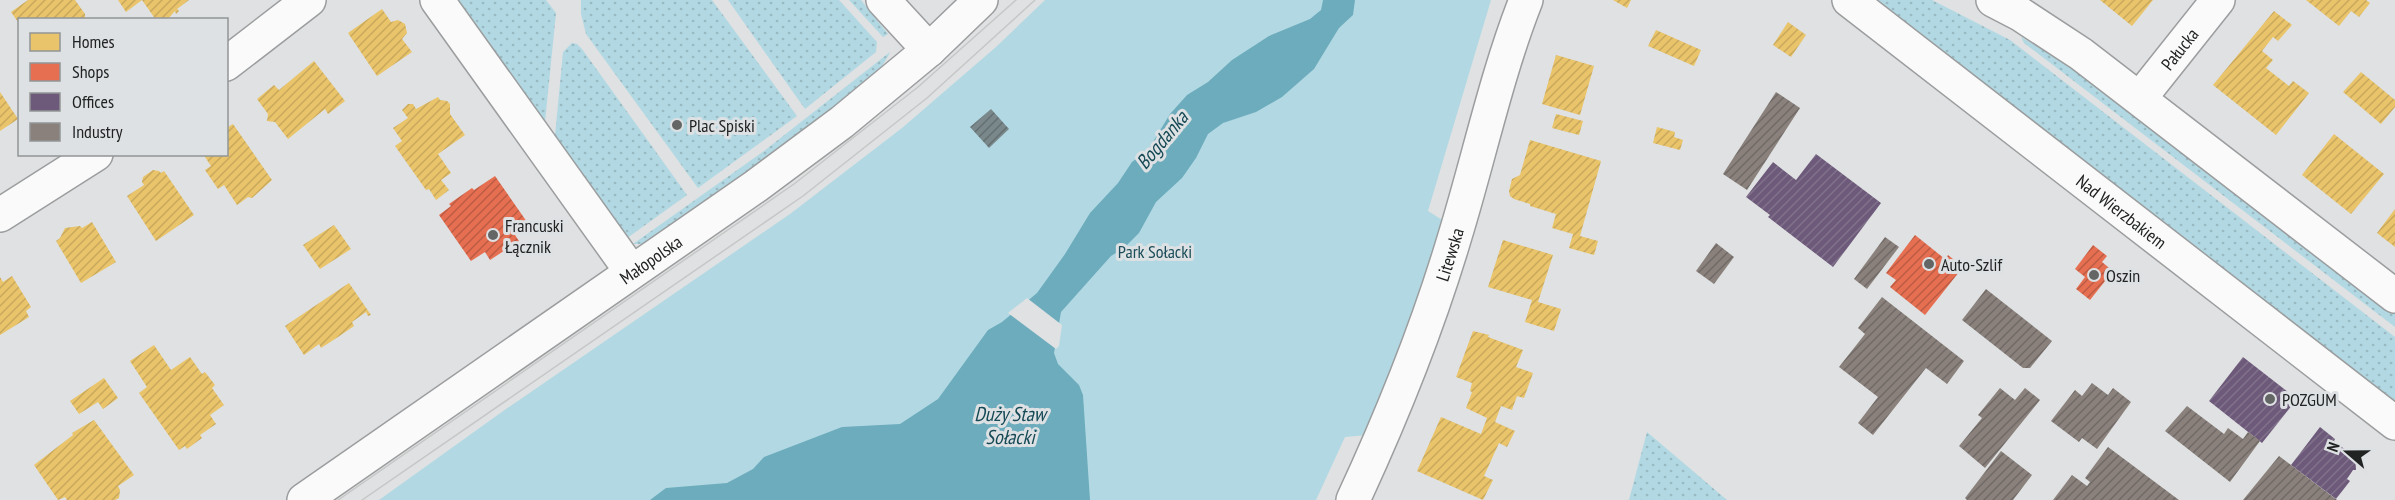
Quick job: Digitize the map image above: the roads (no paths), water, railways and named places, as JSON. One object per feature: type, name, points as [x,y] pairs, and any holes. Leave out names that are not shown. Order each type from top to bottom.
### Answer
[{"type":"street","points":[[228,62],[309,0]]},
{"type":"street","points":[[436,0],[631,271]]},
{"type":"street","points":[[883,0],[930,50]]},
{"type":"street","name":"Małopolska","points":[[304,500],[765,179],[842,122],[930,50],[981,0]]},
{"type":"street","name":"Litewska","points":[[1353,500],[1404,386],[1430,317],[1510,45],[1526,0]]},
{"type":"street","name":"Nad Wierzbakiem","points":[[1849,0],[2395,423]]},
{"type":"street","name":"Pałucka","points":[[2140,98],[2218,0]]},
{"type":"street","points":[[2008,5],[2081,54],[2140,98],[2395,296]]},
{"type":"street","points":[[0,215],[93,156]]},
{"type":"water","name":"Duży Staw Sołacki","points":[[1323,0],[1355,0],[1353,15],[1339,28],[1314,69],[1282,97],[1256,112],[1223,123],[1208,134],[1196,158],[1182,178],[1156,202],[1139,233],[1124,248],[1111,256],[1061,312],[1054,353],[1058,364],[1079,385],[1083,395],[1090,500],[650,500],[666,488],[727,483],[753,469],[764,457],[842,427],[900,424],[938,399],[988,330],[1002,322],[1037,293],[1065,254],[1090,213],[1118,183],[1132,162],[1148,150],[1170,114],[1187,95],[1208,82],[1232,60],[1269,36],[1310,19],[1321,10]]},
{"type":"tram line","points":[[338,500],[794,184],[918,87],[1016,0]]},
{"type":"tram line","points":[[362,500],[803,196],[927,98],[1035,0]]},
{"type":"place","name":"Plac Spiski","points":[[677,125]]},
{"type":"place","name":"Francuski Łącznik","points":[[493,235]]},
{"type":"place","name":"Auto-Szlif","points":[[1929,264]]},
{"type":"place","name":"Oszin","points":[[2094,275]]},
{"type":"place","name":"POZGUM","points":[[2270,399]]},
{"type":"water label","name":"Bogdanka","points":[[1162,140]]},
{"type":"park label","name":"Park Sołacki","points":[[1155,251]]}]
